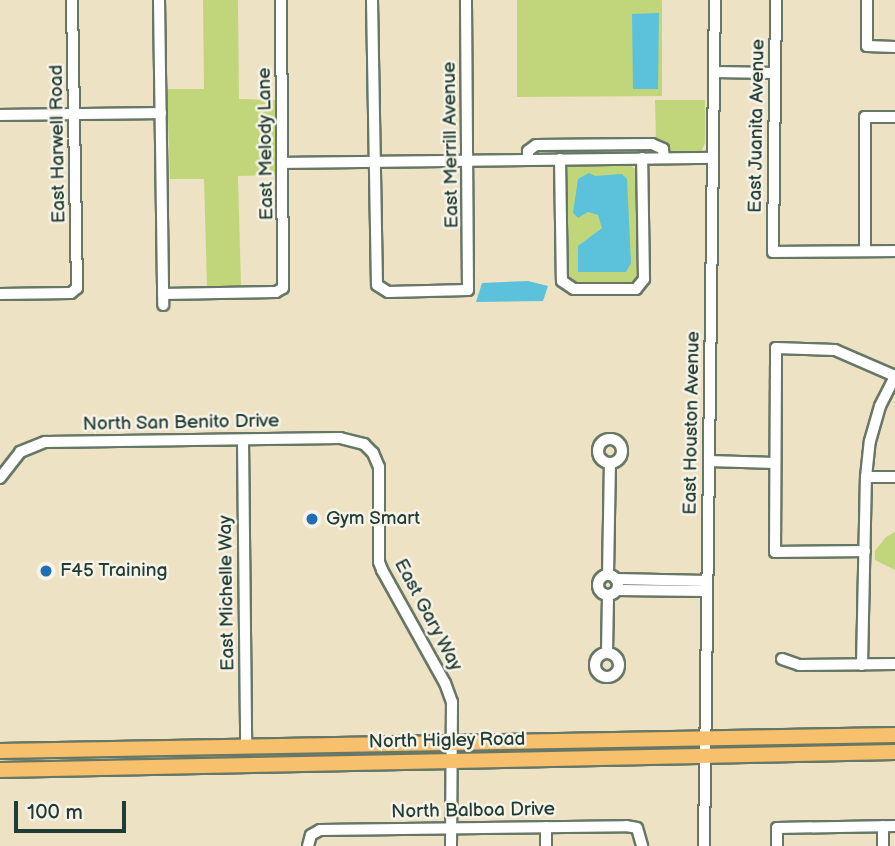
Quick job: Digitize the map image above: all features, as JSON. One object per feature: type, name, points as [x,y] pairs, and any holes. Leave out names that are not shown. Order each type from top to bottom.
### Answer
[{"type":"main road","name":"North Higley Road","points":[[0,770],[246,764],[705,739],[895,735]]},
{"type":"main road","name":"North Higley Road","points":[[0,751],[246,747],[705,756],[895,752]]},
{"type":"main road","points":[[246,747],[246,764]]},
{"type":"main road","points":[[26,751],[27,769]]},
{"type":"street","name":"East Harwell Road","points":[[0,294],[71,293],[77,288],[72,0]]},
{"type":"street","points":[[0,115],[160,113],[159,0]]},
{"type":"street","name":"East Melody Lane","points":[[160,113],[163,300],[276,292],[283,288],[281,0]]},
{"type":"street","points":[[372,0],[374,162]]},
{"type":"street","name":"East Merrill Avenue","points":[[374,162],[377,285],[388,292],[468,290],[466,0]]},
{"type":"street","name":"East Houston Avenue","points":[[704,846],[715,0]]},
{"type":"street","name":"East Juanita Avenue","points":[[776,0],[773,252],[865,251]]},
{"type":"street","points":[[867,0],[867,46],[895,47]]},
{"type":"street","points":[[715,72],[775,74]]},
{"type":"street","points":[[895,117],[864,117],[865,251],[895,251]]},
{"type":"street","points":[[528,160],[528,151],[536,145],[652,144],[663,149],[664,158]]},
{"type":"street","points":[[560,159],[562,281],[573,289],[636,289],[641,285],[642,158]]},
{"type":"street","points":[[283,163],[713,158]]},
{"type":"street","points":[[862,664],[865,551],[866,477],[877,418],[895,376],[835,350],[776,348],[775,552],[865,551]]},
{"type":"street","name":"North San Benito Drive","points":[[0,478],[20,452],[46,442],[356,439],[373,453]]},
{"type":"street","name":"East Michelle Way","points":[[243,440],[246,747]]},
{"type":"street","name":"East Gary Way","points":[[373,453],[379,467],[379,562],[448,691],[453,752]]},
{"type":"street","points":[[709,461],[775,463]]},
{"type":"street","points":[[607,653],[612,585],[610,463]]},
{"type":"street","points":[[866,477],[895,477]]},
{"type":"street","points":[[612,585],[707,586]]},
{"type":"street","points":[[782,659],[799,665],[895,664]]},
{"type":"street","points":[[451,846],[453,752]]},
{"type":"street","points":[[883,826],[883,846]]},
{"type":"street","points":[[777,846],[777,828],[895,826]]},
{"type":"street","points":[[546,827],[546,846]]},
{"type":"street","name":"North Balboa Drive","points":[[309,840],[320,830],[637,828],[642,846]]},
{"type":"green space","points":[[203,0],[238,0],[239,99],[275,100],[277,175],[238,176],[241,287],[207,287],[204,179],[170,179],[167,89],[204,89]]},
{"type":"green space","points":[[517,0],[662,0],[662,96],[517,97]]},
{"type":"green space","points":[[655,100],[705,100],[705,143],[701,152],[673,153],[656,141]]},
{"type":"green space","points":[[630,165],[638,171],[638,279],[633,282],[572,283],[567,280],[565,169],[569,166]]},
{"type":"green space","points":[[895,532],[895,570],[875,560],[875,551],[886,537]]},
{"type":"water","points":[[659,13],[658,89],[633,89],[632,14]]},
{"type":"water","points":[[589,173],[595,176],[622,174],[627,179],[631,263],[626,272],[578,272],[578,246],[602,228],[598,215],[588,212],[578,218],[573,213],[578,179]]},
{"type":"water","points":[[528,281],[548,286],[543,301],[476,302],[482,283]]},
{"type":"place","name":"Gym Smart","points":[[312,519]]},
{"type":"place","name":"F45 Training","points":[[46,571]]}]
